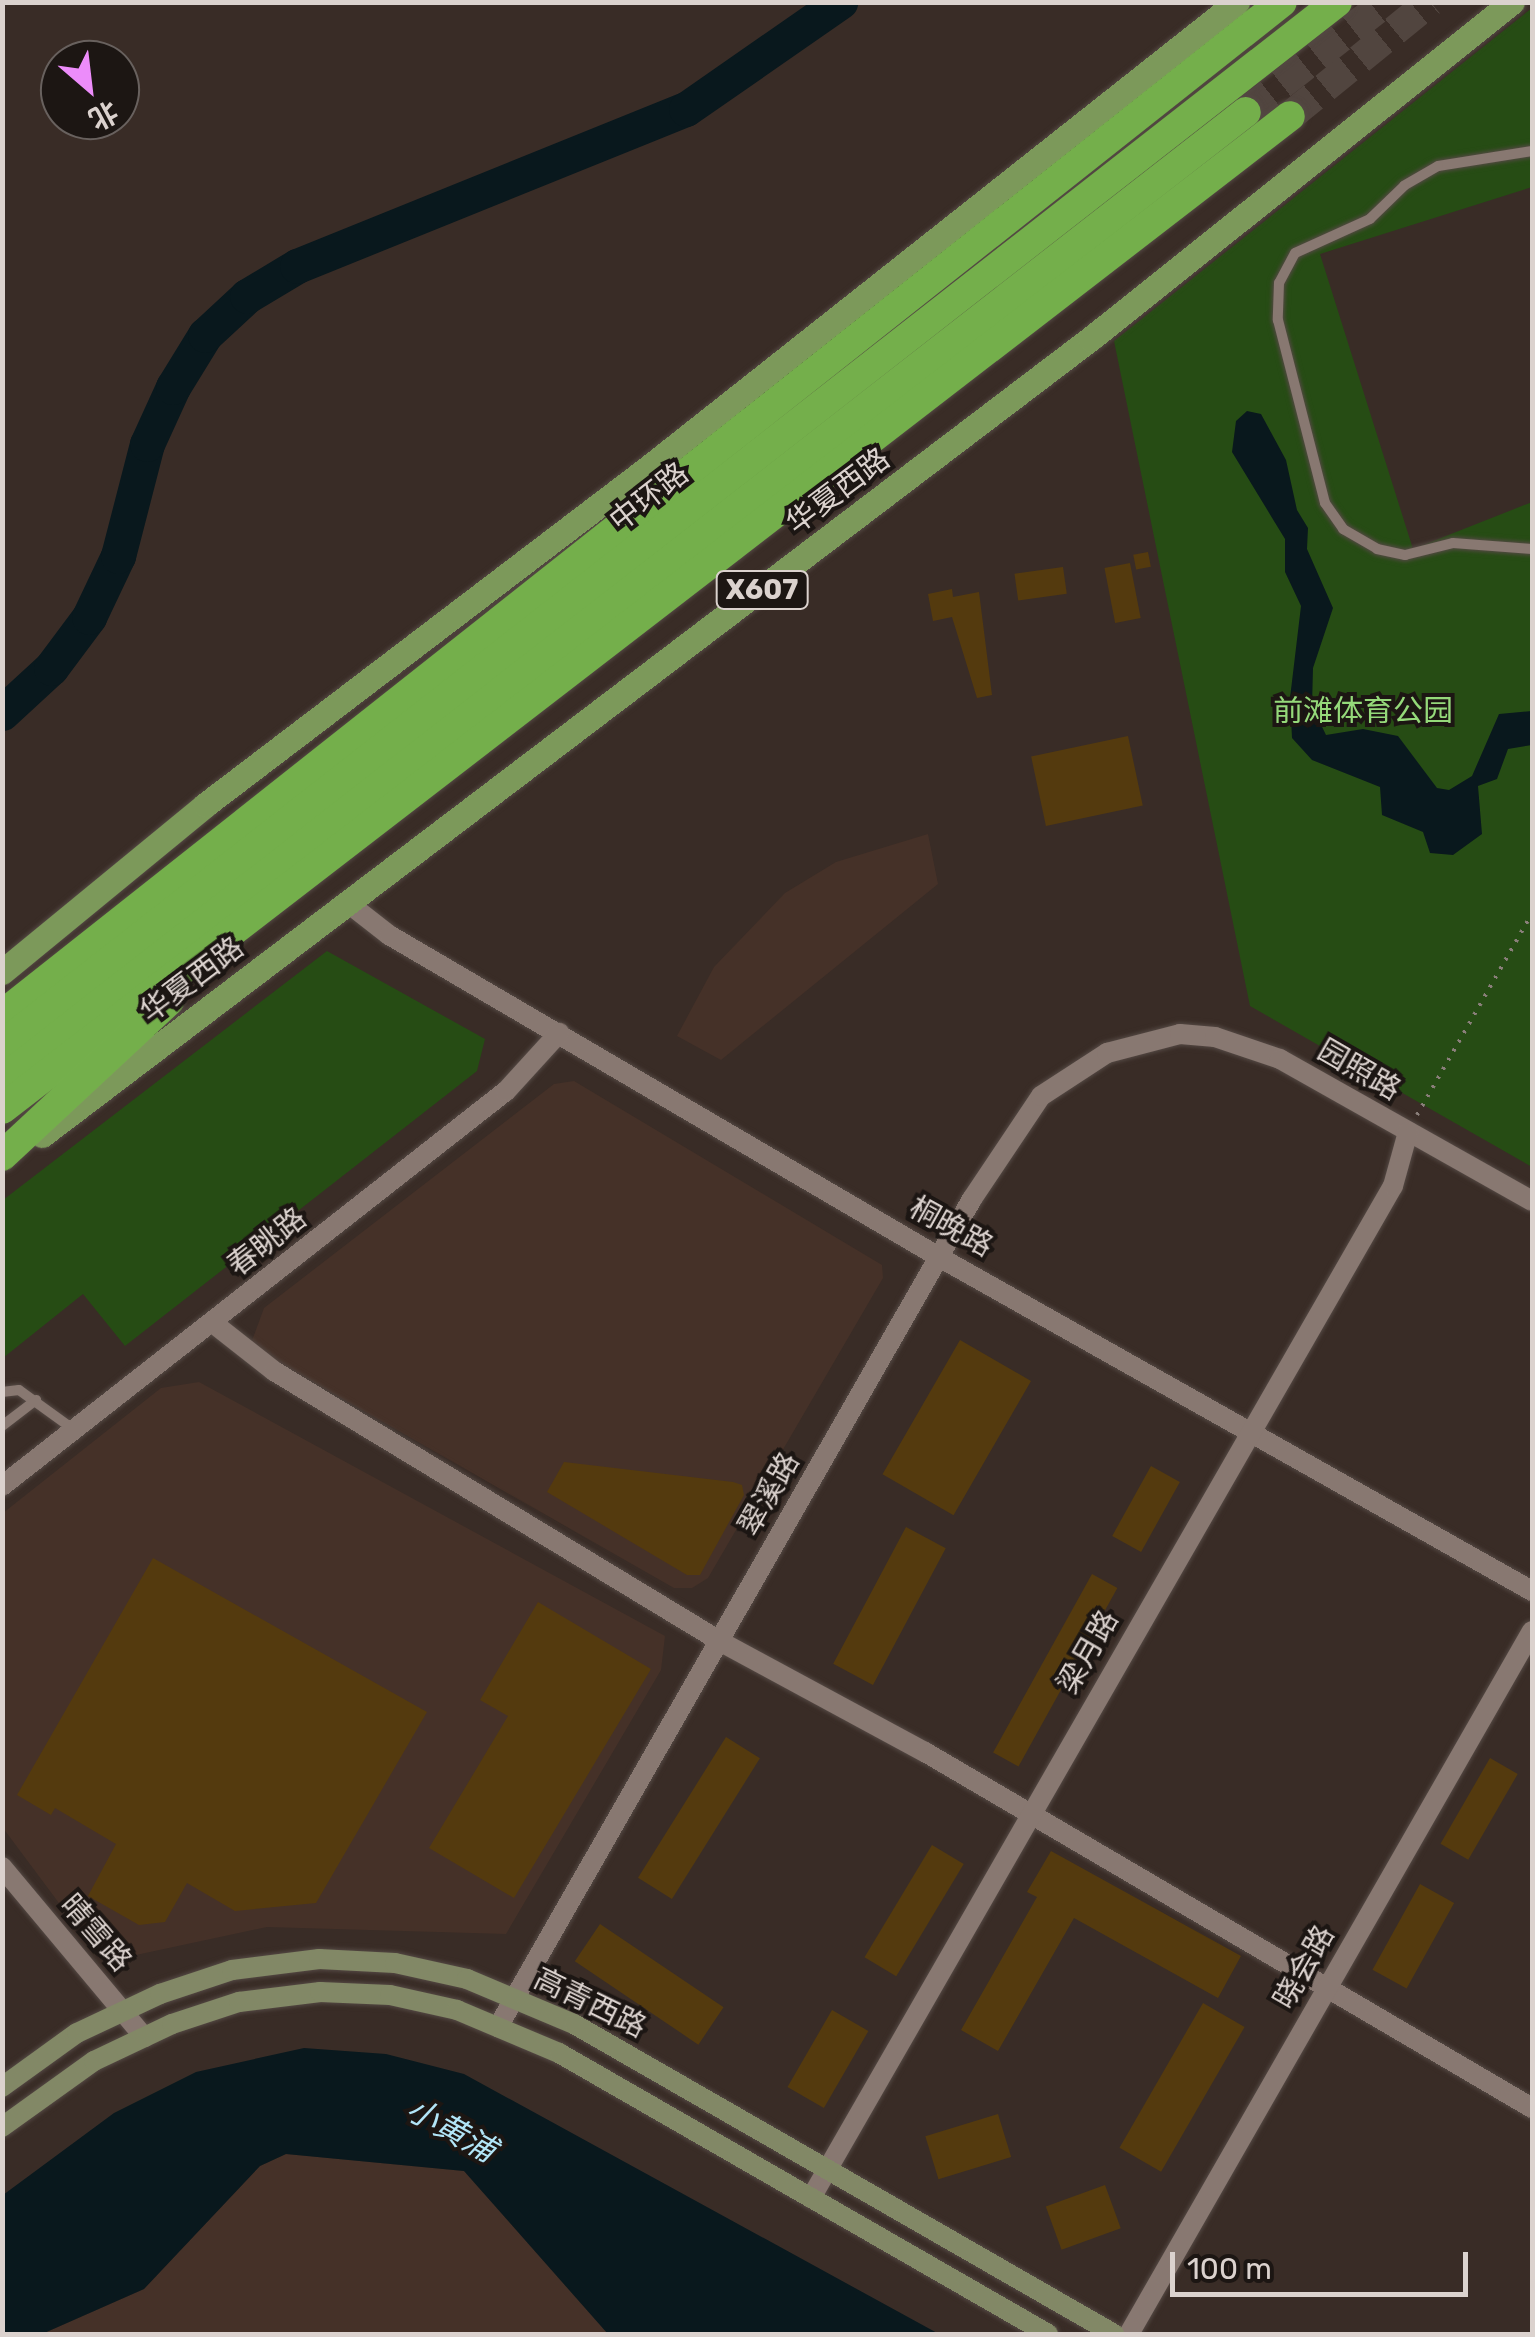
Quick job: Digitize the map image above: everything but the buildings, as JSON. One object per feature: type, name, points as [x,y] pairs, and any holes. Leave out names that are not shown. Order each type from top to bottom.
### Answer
[{"type":"highway","name":"中环路","points":[[2,1016],[1282,2]]},
{"type":"highway","name":"中环路","points":[[2,1045],[1337,2]]},
{"type":"highway","name":"中环路","points":[[2,1080],[1246,112]]},
{"type":"highway","points":[[2,1110],[329,853],[646,617],[1290,116]]},
{"type":"highway","points":[[2,989],[315,768]]},
{"type":"highway","points":[[2,1156],[329,853]]},
{"type":"main road","points":[[2,972],[205,805],[664,455],[1238,2]]},
{"type":"main road","name":"华夏西路","points":[[2,1165],[1090,339],[1512,2]]},
{"type":"street","name":"桐晚路","points":[[348,903],[389,935],[939,1257],[1532,1592]]},
{"type":"street","name":"春眺路","points":[[2,1486],[506,1091],[558,1034]]},
{"type":"street","name":"园照路","points":[[1143,1041],[1180,1034],[1244,1044],[1532,1202]]},
{"type":"street","name":"翠溪路","points":[[498,2028],[723,1644],[1019,1120],[1073,1070],[1143,1041]]},
{"type":"street","name":"梁月路","points":[[811,2198],[1392,1186],[1408,1132]]},
{"type":"street","points":[[213,1323],[274,1371],[723,1644],[1030,1816],[1532,2108]]},
{"type":"street","name":"晓会路","points":[[1129,2334],[1532,1632]]},
{"type":"street","name":"晴雪路","points":[[2,1867],[144,2037]]},
{"type":"street","name":"高青西路","points":[[2,2087],[77,2033],[232,1970],[319,1959],[395,1963],[467,1979],[574,2024],[1114,2334]]},
{"type":"street","name":"高青西路","points":[[2,2127],[94,2061],[144,2037],[239,2002],[320,1992],[390,1996],[498,2028],[559,2053],[1048,2334]]},
{"type":"lane","points":[[1532,151],[1438,166],[1404,186],[1370,219],[1295,253],[1279,283],[1278,320],[1325,503],[1343,529],[1378,549],[1405,555],[1452,543],[1532,549]]},
{"type":"lane","points":[[2,1392],[19,1390],[75,1430]]},
{"type":"lane","points":[[2,1426],[36,1400]]},
{"type":"path","points":[[1408,1132],[1532,913]]},
{"type":"shaded area","points":[[928,834],[938,884],[721,1060],[677,1036],[714,967],[785,893],[836,862]]},
{"type":"shaded area","points":[[574,1081],[882,1265],[883,1278],[708,1578],[692,1588],[674,1588],[250,1346],[264,1308],[554,1084]]},
{"type":"shaded area","points":[[199,1382],[665,1636],[661,1670],[506,1934],[267,1927],[122,1958],[88,1942],[3,1828],[3,1513],[161,1388]]},
{"type":"shaded area","points":[[286,2154],[464,2171],[608,2334],[42,2334],[144,2289],[260,2166]]},
{"type":"green space","name":"前滩体育公园","points":[[1532,8],[1532,187],[1320,254],[1413,549],[1532,502],[1532,1167],[1250,1006],[1114,341]]},
{"type":"green space","points":[[327,951],[485,1039],[477,1071],[125,1346],[83,1294],[3,1358],[3,1200]]},
{"type":"water","points":[[1247,411],[1261,414],[1286,460],[1297,510],[1308,528],[1307,549],[1333,608],[1313,668],[1312,706],[1326,735],[1363,729],[1398,736],[1437,788],[1449,790],[1472,776],[1499,714],[1532,711],[1532,745],[1508,749],[1497,779],[1478,786],[1482,834],[1453,855],[1430,853],[1423,832],[1382,815],[1380,787],[1312,760],[1292,738],[1290,698],[1301,606],[1285,572],[1285,539],[1232,452],[1236,421]]},
{"type":"water","name":"小黄浦","points":[[304,2048],[386,2054],[464,2074],[939,2334],[608,2334],[464,2171],[286,2154],[260,2166],[144,2289],[42,2334],[3,2334],[3,2195],[114,2113],[196,2072]]},
{"type":"waterway","points":[[2,713],[51,668],[89,617],[118,556],[147,444],[173,387],[205,335],[247,296],[297,266],[686,109],[840,2]]},
{"type":"tunnel","points":[[1246,112],[1386,2]]},
{"type":"tunnel","points":[[1290,116],[1430,2]]}]
